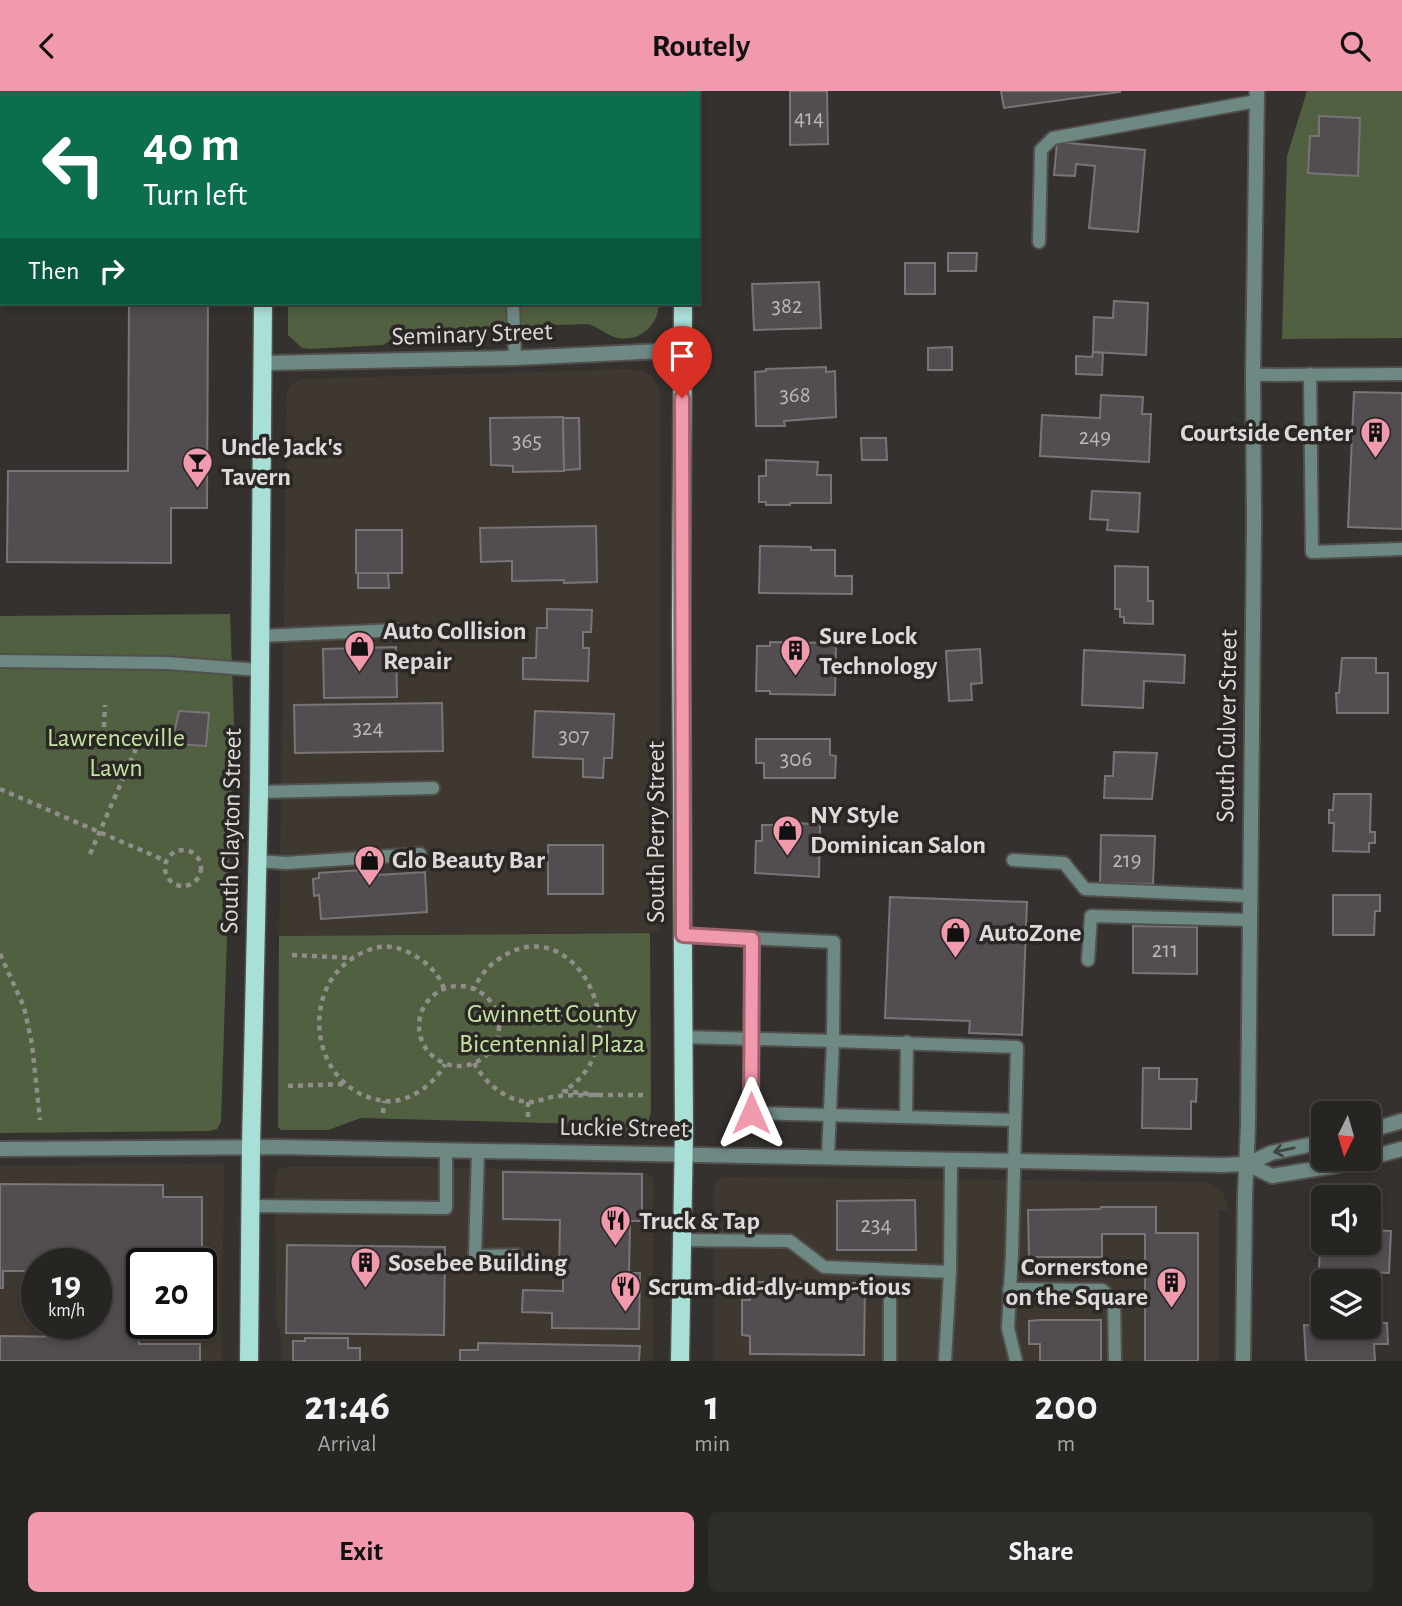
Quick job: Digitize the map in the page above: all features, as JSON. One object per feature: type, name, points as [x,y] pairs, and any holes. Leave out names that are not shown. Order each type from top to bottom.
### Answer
[{"type":"main road","name":"South Clayton Street","points":[[249,1361],[259,792],[263,305]]},
{"type":"main road","name":"South Perry Street","points":[[680,1361],[684,1153],[681,663],[683,305]]},
{"type":"street","name":"South Culver Street","points":[[1243,1361],[1257,96]]},
{"type":"street","name":"Seminary Street","points":[[263,363],[515,358],[683,350]]},
{"type":"street","points":[[1381,1127],[1402,1121]]},
{"type":"street","points":[[1247,1164],[1271,1153],[1311,1145]]},
{"type":"street","name":"Luckie Street","points":[[0,1149],[251,1146],[1014,1162],[1247,1164]]},
{"type":"street","points":[[1381,1154],[1402,1149]]},
{"type":"street","points":[[1247,1164],[1272,1176],[1311,1170]]},
{"type":"lane","points":[[1039,242],[1041,150],[1053,138],[1257,96]]},
{"type":"lane","points":[[513,305],[515,358]]},
{"type":"lane","points":[[1310,374],[1312,552],[1402,548]]},
{"type":"lane","points":[[1252,375],[1402,374]]},
{"type":"lane","points":[[260,636],[397,630]]},
{"type":"lane","points":[[0,661],[167,663],[260,670]]},
{"type":"lane","points":[[259,792],[433,788]]},
{"type":"lane","points":[[257,861],[286,863],[420,854]]},
{"type":"lane","points":[[1013,860],[1064,863],[1085,889],[1250,896]]},
{"type":"lane","points":[[1088,960],[1091,916],[1249,920]]},
{"type":"lane","points":[[683,935],[834,941],[828,1156]]},
{"type":"lane","points":[[752,939],[751,1113],[1014,1120]]},
{"type":"lane","points":[[684,1037],[1017,1047],[1008,1328],[1016,1361]]},
{"type":"lane","points":[[906,1117],[907,1042]]},
{"type":"lane","points":[[251,1206],[446,1208],[446,1150]]},
{"type":"lane","points":[[478,1151],[475,1256],[516,1255]]},
{"type":"lane","points":[[945,1361],[950,1272],[951,1160]]},
{"type":"lane","points":[[682,1240],[790,1241],[824,1267],[950,1272]]},
{"type":"lane","points":[[1009,1289],[1102,1290],[1114,1301],[1115,1361]]},
{"type":"lane","points":[[890,1300],[890,1361]]},
{"type":"path","points":[[104,727],[105,705]]},
{"type":"path","points":[[90,854],[142,735],[177,736]]},
{"type":"path","points":[[0,789],[166,861]]},
{"type":"path","points":[[190,851],[200,862],[199,877],[187,885],[176,885],[167,878],[164,866],[166,861],[173,852],[190,851]]},
{"type":"path","points":[[444,989],[430,966],[400,948],[380,947],[343,966],[328,984],[319,1016],[320,1041],[333,1071],[345,1084],[364,1096],[384,1101],[402,1100],[417,1093],[436,1077],[445,1063]]},
{"type":"path","points":[[474,989],[488,968],[518,949],[537,947],[549,950],[575,966],[594,992],[599,1015],[599,1040],[587,1070],[564,1091],[598,1095]]},
{"type":"path","points":[[0,954],[24,1007],[32,1044],[40,1120]]},
{"type":"path","points":[[292,955],[354,958]]},
{"type":"path","points":[[454,986],[474,989],[492,1004],[499,1026],[497,1038],[484,1058],[474,1063],[454,1066],[445,1063],[433,1056],[424,1046],[419,1033],[419,1019],[432,995],[444,989],[454,986]]},
{"type":"path","points":[[474,1063],[495,1088],[509,1097],[528,1102],[556,1096],[644,1095]]},
{"type":"path","points":[[288,1086],[345,1084]]},
{"type":"path","points":[[383,1113],[384,1101]]},
{"type":"path","points":[[528,1102],[528,1118]]},
{"type":"shaded area","points":[[629,369],[653,377],[660,392],[660,932],[279,936],[287,392],[291,384],[301,379]]},
{"type":"shaded area","points":[[0,1165],[224,1166],[222,1361],[0,1361]]},
{"type":"shaded area","points":[[286,1167],[643,1172],[652,1176],[653,1361],[282,1361],[282,1340],[276,1320],[275,1182],[277,1170]]},
{"type":"shaded area","points":[[722,1177],[1206,1182],[1223,1191],[1228,1210],[1219,1210],[1219,1361],[714,1361],[714,1185],[716,1180]]},
{"type":"green space","points":[[1307,91],[1402,91],[1402,338],[1282,339],[1287,156]]},
{"type":"green space","points":[[288,305],[659,305],[656,318],[647,330],[626,339],[614,337],[587,324],[412,330],[383,345],[309,349],[302,348],[288,335]]},
{"type":"green space","name":"Lawrenceville Lawn","points":[[230,614],[234,720],[221,1122],[217,1129],[208,1131],[0,1133],[0,616]]},
{"type":"green space","name":"Gwinnett County Bicentennial Plaza","points":[[650,933],[651,1111],[641,1132],[623,1137],[601,1133],[580,1124],[361,1118],[328,1130],[281,1130],[278,1127],[279,936]]},
{"type":"building","points":[[790,91],[827,91],[828,144],[790,145]]},
{"type":"building","points":[[1001,91],[1120,91],[1120,92],[1004,108]]},
{"type":"building","points":[[1319,116],[1360,118],[1358,176],[1308,173],[1310,136],[1319,136]]},
{"type":"building","points":[[1057,142],[1145,150],[1138,232],[1089,228],[1095,166],[1076,164],[1075,176],[1054,175]]},
{"type":"building","points":[[948,253],[977,253],[976,271],[948,271]]},
{"type":"building","points":[[905,263],[935,263],[935,294],[905,294]]},
{"type":"building","points":[[819,282],[821,328],[754,330],[752,284]]},
{"type":"building","points":[[1114,301],[1148,303],[1146,355],[1093,352],[1094,317],[1113,318]]},
{"type":"building","points":[[129,305],[208,305],[207,508],[171,508],[171,563],[7,562],[8,471],[128,471]]},
{"type":"building","points":[[952,347],[952,370],[928,370],[928,348]]},
{"type":"building","points":[[1093,352],[1103,353],[1102,375],[1076,374],[1076,356],[1092,357]]},
{"type":"building","points":[[826,367],[826,372],[835,371],[836,417],[784,421],[785,426],[756,426],[755,372],[766,369]]},
{"type":"building","name":"Courtside Center","points":[[1354,392],[1402,393],[1402,529],[1348,527]]},
{"type":"building","points":[[1101,395],[1143,397],[1142,414],[1151,414],[1149,462],[1040,456],[1042,415],[1100,418]]},
{"type":"building","points":[[563,417],[564,471],[513,472],[513,466],[491,465],[490,418]]},
{"type":"building","points":[[563,418],[579,418],[580,469],[564,470]]},
{"type":"building","points":[[861,438],[886,438],[887,460],[862,460]]},
{"type":"building","points":[[766,460],[818,462],[817,475],[831,475],[831,503],[766,505],[766,502],[759,502],[759,476],[766,476]]},
{"type":"building","points":[[1092,491],[1140,493],[1138,532],[1107,530],[1108,520],[1090,519]]},
{"type":"building","points":[[596,526],[597,582],[512,581],[512,561],[481,562],[480,528]]},
{"type":"building","points":[[356,530],[402,530],[402,573],[356,573]]},
{"type":"building","points":[[760,546],[835,550],[835,576],[852,576],[852,594],[759,593]]},
{"type":"building","points":[[1115,566],[1148,567],[1148,601],[1153,601],[1153,624],[1124,623],[1124,617],[1120,617],[1120,609],[1115,609]]},
{"type":"building","points":[[358,573],[388,573],[389,588],[358,588]]},
{"type":"building","points":[[547,609],[592,610],[591,632],[583,632],[583,648],[589,648],[588,681],[523,679],[523,658],[536,658],[537,628],[547,628]]},
{"type":"building","name":"Sure Lock Technology","points":[[770,642],[836,643],[835,695],[770,694],[770,691],[756,691],[757,646],[770,646]]},
{"type":"building","name":"Auto Collision Repair","points":[[396,647],[397,697],[324,698],[323,649]]},
{"type":"building","points":[[980,649],[982,683],[971,684],[972,700],[949,701],[946,651]]},
{"type":"building","points":[[1084,650],[1185,655],[1184,683],[1144,681],[1143,708],[1082,705]]},
{"type":"building","points":[[1342,658],[1376,658],[1376,673],[1388,673],[1388,713],[1337,713],[1336,693],[1339,693]]},
{"type":"building","points":[[442,703],[443,751],[295,753],[294,705]]},
{"type":"building","points":[[179,711],[209,713],[206,746],[177,744],[177,734],[174,734]]},
{"type":"building","points":[[535,711],[614,714],[612,758],[604,758],[603,778],[583,777],[583,759],[533,757]]},
{"type":"building","points":[[756,739],[830,739],[830,755],[836,756],[835,778],[764,778],[764,763],[756,763]]},
{"type":"building","points":[[1114,752],[1157,753],[1152,799],[1104,798],[1105,776],[1113,776]]},
{"type":"building","points":[[1334,794],[1371,794],[1370,832],[1375,832],[1375,843],[1369,843],[1369,852],[1333,851],[1334,823],[1329,823],[1329,810],[1333,810]]},
{"type":"building","name":"NY Style Dominican Salon","points":[[777,821],[820,825],[819,877],[755,873],[756,841],[762,841],[762,825],[777,825]]},
{"type":"building","points":[[1101,835],[1155,836],[1153,884],[1100,883]]},
{"type":"building","points":[[548,845],[603,845],[603,894],[548,894]]},
{"type":"building","name":"Glo Beauty Bar","points":[[362,870],[362,876],[425,872],[427,912],[321,919],[319,895],[314,896],[313,879],[319,878],[319,873]]},
{"type":"building","points":[[1333,895],[1380,895],[1380,911],[1375,911],[1374,935],[1333,935]]},
{"type":"building","name":"AutoZone","points":[[890,897],[1027,902],[1022,1035],[969,1033],[970,1021],[885,1018]]},
{"type":"building","points":[[1133,926],[1197,927],[1197,974],[1133,973]]},
{"type":"building","points":[[1143,1068],[1159,1068],[1159,1079],[1197,1079],[1196,1102],[1191,1101],[1191,1129],[1142,1128]]},
{"type":"building","points":[[503,1172],[642,1174],[642,1221],[630,1221],[629,1273],[640,1273],[639,1329],[552,1328],[552,1313],[522,1312],[523,1290],[563,1291],[563,1277],[559,1276],[560,1220],[503,1219]]},
{"type":"building","points":[[0,1184],[163,1185],[163,1197],[202,1197],[202,1248],[126,1248],[126,1339],[139,1339],[139,1344],[200,1344],[200,1361],[0,1361],[0,1336],[21,1336],[21,1339],[112,1339],[112,1248],[21,1248],[21,1271],[3,1271],[3,1288],[0,1288]]},
{"type":"building","points":[[915,1200],[916,1250],[837,1250],[837,1201]]},
{"type":"building","name":"Cornerstone on the Square","points":[[1156,1207],[1156,1233],[1198,1233],[1198,1361],[1145,1361],[1145,1234],[1102,1234],[1102,1257],[1029,1257],[1028,1210]]},
{"type":"building","points":[[1381,1231],[1391,1231],[1389,1273],[1381,1273],[1381,1269],[1319,1269],[1320,1255],[1381,1255]]},
{"type":"building","name":"Sosebee Building","points":[[287,1245],[445,1247],[444,1335],[286,1333]]},
{"type":"building","points":[[750,1282],[865,1283],[864,1355],[750,1354],[750,1336],[742,1335],[742,1300],[750,1300]]},
{"type":"building","points":[[1101,1320],[1101,1361],[1040,1361],[1040,1344],[1029,1344],[1029,1321]]},
{"type":"building","points":[[1381,1323],[1387,1323],[1388,1344],[1374,1344],[1375,1361],[1306,1361],[1304,1325],[1311,1325],[1311,1339],[1381,1339]]},
{"type":"building","points":[[305,1338],[348,1338],[348,1348],[360,1348],[360,1361],[293,1361],[293,1341],[305,1341]]},
{"type":"building","points":[[478,1343],[640,1346],[639,1361],[460,1361],[460,1350],[478,1350]]},
{"type":"place","name":"Courtside Center","points":[[1376,460]]},
{"type":"place","name":"Uncle Jack's Tavern","points":[[198,489]]},
{"type":"place","name":"Auto Collision Repair","points":[[360,673]]},
{"type":"place","name":"Sure Lock Technology","points":[[796,678]]},
{"type":"place","name":"NY Style Dominican Salon","points":[[787,857]]},
{"type":"place","name":"Glo Beauty Bar","points":[[369,887]]},
{"type":"place","name":"AutoZone","points":[[956,960]]},
{"type":"place","name":"Truck & Tap","points":[[616,1248]]},
{"type":"place","name":"Sosebee Building","points":[[365,1290]]},
{"type":"place","name":"Cornerstone on the Square","points":[[1171,1309]]},
{"type":"place","name":"Scrum-did-dly-ump-tious","points":[[625,1314]]},
{"type":"route","points":[[682,398],[683,935],[752,939],[751,1113]]}]
